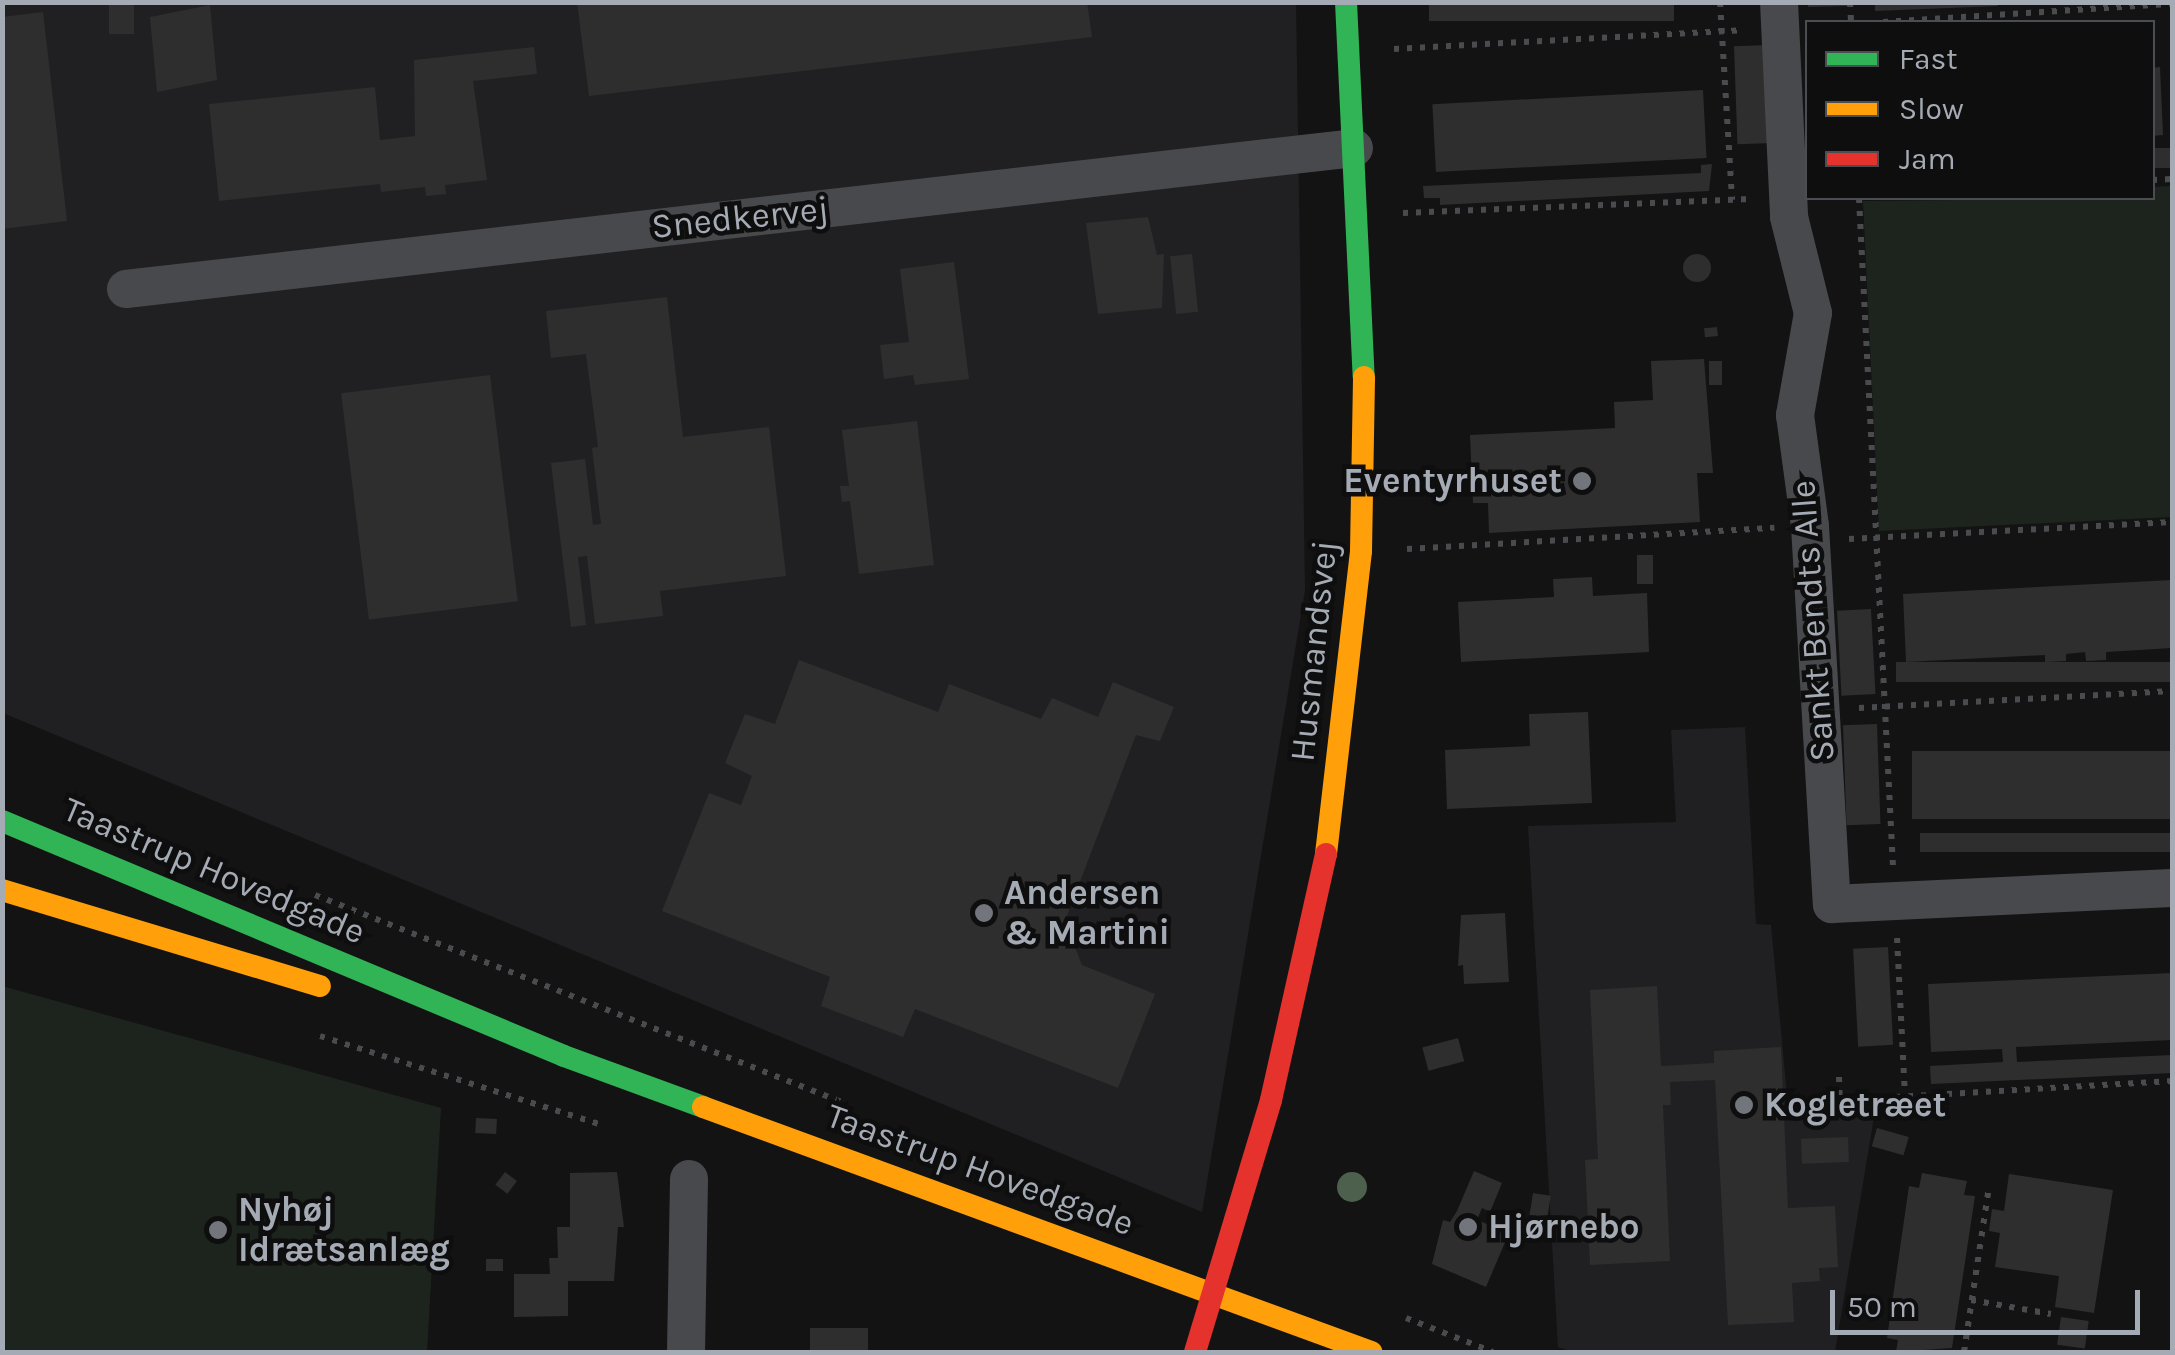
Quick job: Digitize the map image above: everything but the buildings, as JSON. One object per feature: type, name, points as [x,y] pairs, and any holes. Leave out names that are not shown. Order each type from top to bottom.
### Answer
[{"type":"street","name":"Husmandsvej","points":[[1195,1352],[1271,1100],[1322,886],[1361,551],[1364,360],[1346,2]]},
{"type":"street","name":"Sankt Bendts Alle","points":[[1780,15],[1790,197],[1813,313],[1795,415],[1810,534],[1832,904],[2172,888]]},
{"type":"street","name":"Snedkervej","points":[[126,289],[1354,148]]},
{"type":"street","name":"Taastrup Hovedgade","points":[[2,821],[564,1056],[1371,1352]]},
{"type":"street","name":"Taastrup Hovedgade","points":[[2,890],[564,1056]]},
{"type":"street","points":[[686,1352],[689,1179]]},
{"type":"path","points":[[1720,2],[1732,200]]},
{"type":"path","points":[[1915,20],[2172,4]]},
{"type":"path","points":[[1348,51],[1722,31],[1780,15]]},
{"type":"path","points":[[1356,215],[1790,197]]},
{"type":"path","points":[[1859,200],[1906,1096]]},
{"type":"path","points":[[1361,551],[1810,534],[1876,537],[2172,522]]},
{"type":"path","points":[[1821,710],[2172,692]]},
{"type":"path","points":[[301,890],[862,1110]]},
{"type":"path","points":[[304,1031],[618,1130]]},
{"type":"path","points":[[1839,1077],[1840,1100]]},
{"type":"path","points":[[1791,1104],[2172,1081]]},
{"type":"path","points":[[1964,1352],[1988,1186]]},
{"type":"path","points":[[1972,1300],[2051,1314]]},
{"type":"path","points":[[1386,1310],[1494,1352]]},
{"type":"shaded area","points":[[2,3],[1296,3],[1305,590],[1202,1212],[3,713]]},
{"type":"shaded area","points":[[2172,186],[2172,517],[1879,531],[1863,201],[2155,200],[2155,187]]},
{"type":"shaded area","points":[[1745,727],[1756,924],[1771,925],[1789,1116],[1875,1111],[1835,1352],[1574,1352],[1558,1347],[1528,826],[1676,822],[1671,730]]},
{"type":"shaded area","name":"Nyhøj Idrætsanlæg","points":[[2,986],[441,1108],[427,1352],[3,1352]]},
{"type":"traffic: fast","points":[[1346,2],[1364,377]]},
{"type":"traffic: fast","points":[[2,821],[564,1056],[703,1107]]},
{"type":"traffic: slow","points":[[1326,854],[1361,551],[1364,377]]},
{"type":"traffic: slow","points":[[2,890],[320,986]]},
{"type":"traffic: slow","points":[[703,1107],[1371,1352]]},
{"type":"traffic: jam","points":[[1195,1352],[1271,1100],[1326,854]]},
{"type":"place","name":"Eventyrhuset","points":[[1582,481]]},
{"type":"place","name":"Andersen & Martini","points":[[984,913]]},
{"type":"place","name":"Kogletræet","points":[[1744,1105]]},
{"type":"place","name":"Hjørnebo","points":[[1468,1227]]},
{"type":"place","name":"Nyhøj Idrætsanlæg","points":[[218,1230]]}]
